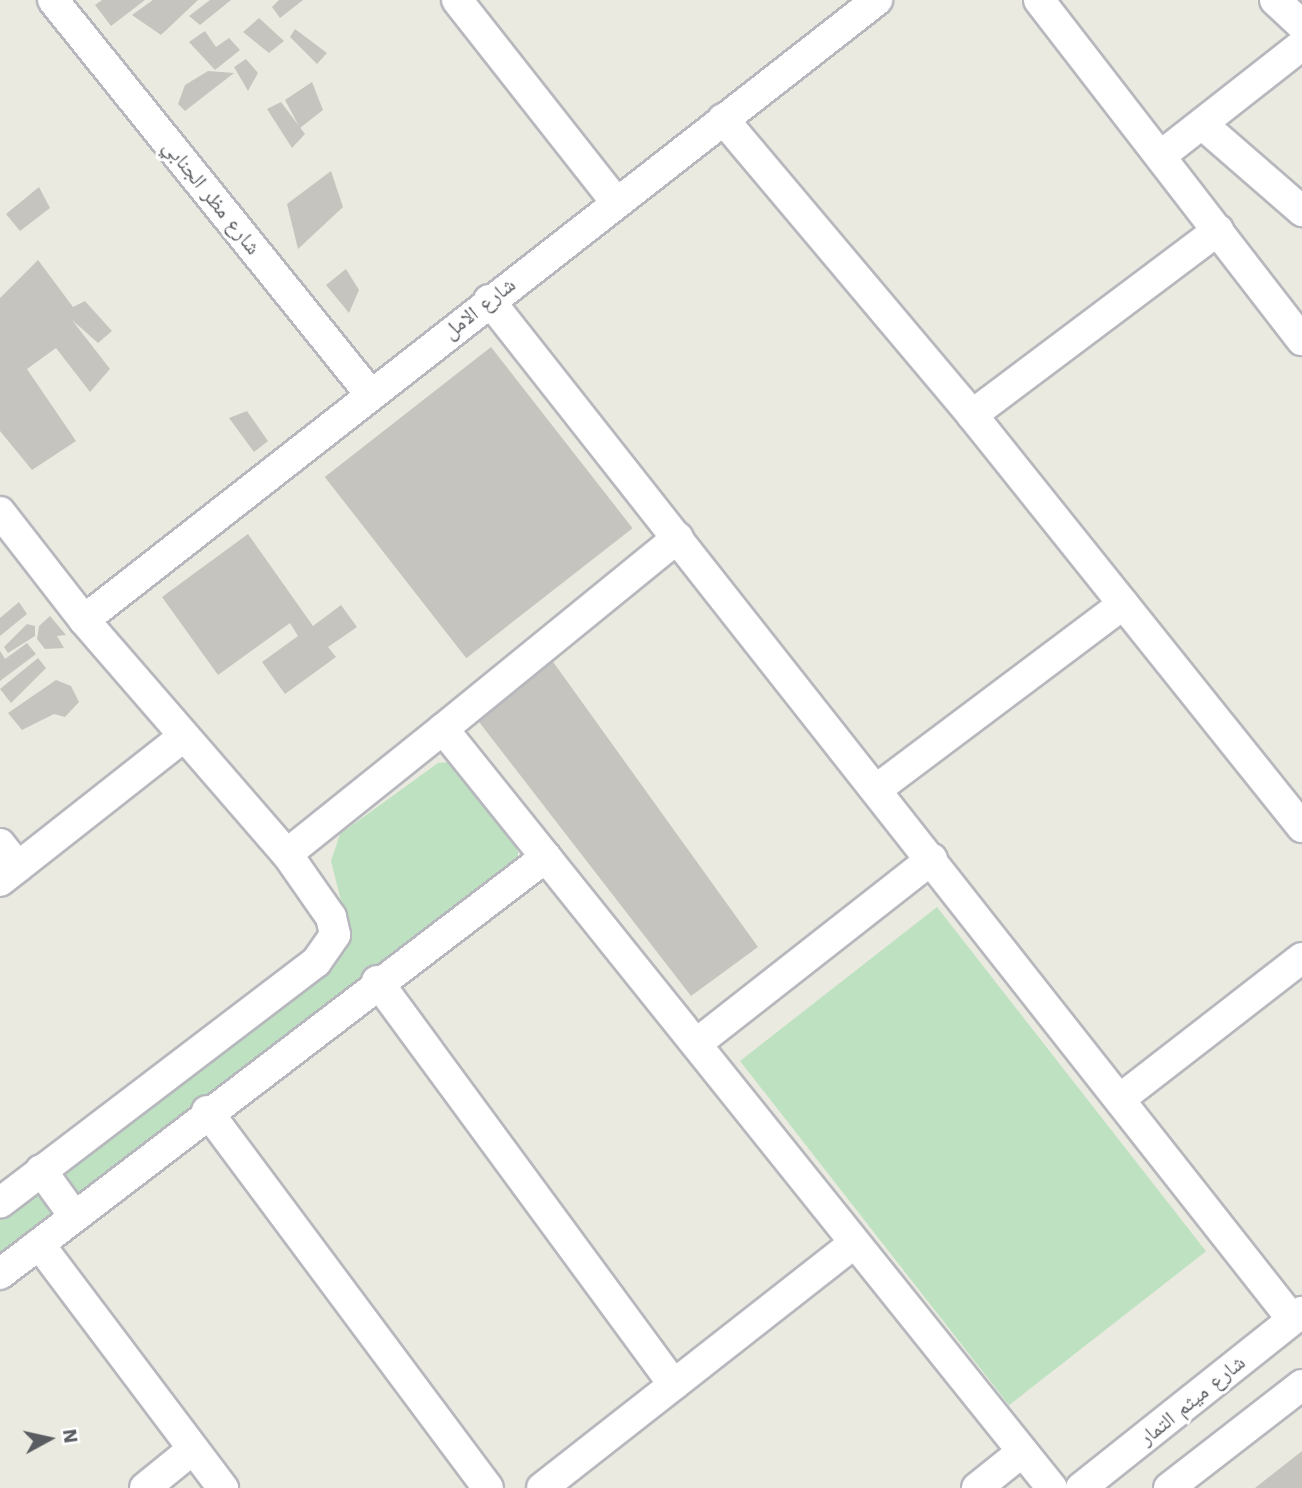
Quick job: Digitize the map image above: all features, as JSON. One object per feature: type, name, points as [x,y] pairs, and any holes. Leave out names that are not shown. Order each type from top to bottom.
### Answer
[{"type":"street","name":"شارع مظر الجنابي","points":[[53,0],[370,395]]},
{"type":"street","points":[[457,0],[616,202]]},
{"type":"street","points":[[1039,0],[1163,154],[1302,340]]},
{"type":"street","points":[[1275,0],[1302,25]]},
{"type":"street","name":"شارع الامل","points":[[84,620],[723,119],[859,5]]},
{"type":"street","points":[[1163,154],[1302,45]]},
{"type":"street","points":[[723,119],[972,415],[1302,827]]},
{"type":"street","points":[[1202,124],[1302,211]]},
{"type":"street","points":[[972,415],[1218,230]]},
{"type":"street","points":[[489,300],[1120,1100],[1297,1316]]},
{"type":"street","points":[[0,512],[84,620],[287,854],[331,917],[335,935],[325,954],[0,1203]]},
{"type":"street","points":[[287,854],[678,537]]},
{"type":"street","points":[[877,789],[1124,604]]},
{"type":"street","points":[[443,729],[1052,1488]]},
{"type":"street","points":[[6,864],[183,737]]},
{"type":"street","points":[[0,1274],[377,981],[546,857]]},
{"type":"street","points":[[696,1044],[932,859]]},
{"type":"street","points":[[1120,1100],[1302,958]]},
{"type":"street","points":[[377,981],[674,1385]]},
{"type":"street","points":[[207,1111],[488,1488]]},
{"type":"street","points":[[41,1170],[74,1216]]},
{"type":"street","points":[[542,1488],[855,1243]]},
{"type":"street","points":[[39,1244],[223,1488]]},
{"type":"street","name":"شارع ميثم التمار","points":[[1082,1488],[1297,1316]]},
{"type":"street","points":[[1169,1488],[1302,1385]]},
{"type":"street","points":[[145,1488],[193,1450]]},
{"type":"street","points":[[977,1488],[1023,1452]]},
{"type":"green space","points":[[451,762],[518,839],[518,864],[81,1200],[58,1169],[350,936],[331,861],[340,834],[438,763]]},
{"type":"green space","points":[[937,907],[1206,1251],[1009,1405],[740,1061]]},
{"type":"green space","points":[[36,1187],[58,1214],[0,1260],[0,1216]]},
{"type":"building","points":[[102,0],[145,0],[111,26],[95,5]]},
{"type":"building","points":[[153,0],[198,0],[161,35],[132,15]]},
{"type":"building","points":[[210,0],[231,0],[200,25],[189,16]]},
{"type":"building","points":[[279,0],[303,0],[280,18],[272,7]]},
{"type":"building","points":[[259,18],[284,41],[269,53],[243,32]]},
{"type":"building","points":[[295,29],[327,53],[317,64],[290,37]]},
{"type":"building","points":[[205,31],[216,47],[229,38],[240,50],[215,70],[189,42]]},
{"type":"building","points":[[246,59],[258,73],[248,91],[234,67]]},
{"type":"building","points":[[208,71],[234,73],[185,111],[178,104],[185,85]]},
{"type":"building","points":[[312,82],[323,110],[300,128],[285,100]]},
{"type":"building","points":[[281,102],[305,134],[292,148],[267,109]]},
{"type":"building","points":[[331,171],[343,207],[298,249],[287,204]]},
{"type":"building","points":[[39,187],[50,208],[20,231],[6,214]]},
{"type":"building","points":[[38,260],[73,307],[85,301],[112,331],[98,343],[72,320],[110,369],[90,392],[56,348],[27,369],[76,441],[32,470],[0,431],[0,298]]},
{"type":"building","points":[[346,269],[359,290],[349,313],[326,285]]},
{"type":"building","points":[[491,347],[633,528],[466,658],[325,477]]},
{"type":"building","points":[[247,411],[268,441],[254,452],[229,418]]},
{"type":"building","points":[[248,534],[313,626],[341,605],[357,627],[328,647],[336,657],[285,694],[262,662],[298,636],[290,623],[218,675],[162,597]]},
{"type":"building","points":[[19,602],[27,614],[0,636],[0,618]]},
{"type":"building","points":[[50,616],[66,635],[57,636],[64,648],[45,649],[37,639],[39,626]]},
{"type":"building","points":[[27,624],[35,626],[35,636],[8,653],[4,647]]},
{"type":"building","points":[[27,643],[36,654],[0,681],[0,651],[5,659]]},
{"type":"building","points":[[38,658],[46,668],[11,703],[0,689]]},
{"type":"building","points":[[551,659],[758,947],[691,996],[469,709]]},
{"type":"building","points":[[56,680],[71,686],[79,702],[65,717],[54,714],[22,730],[8,713]]},
{"type":"building","points":[[1302,1451],[1302,1488],[1255,1488]]}]
